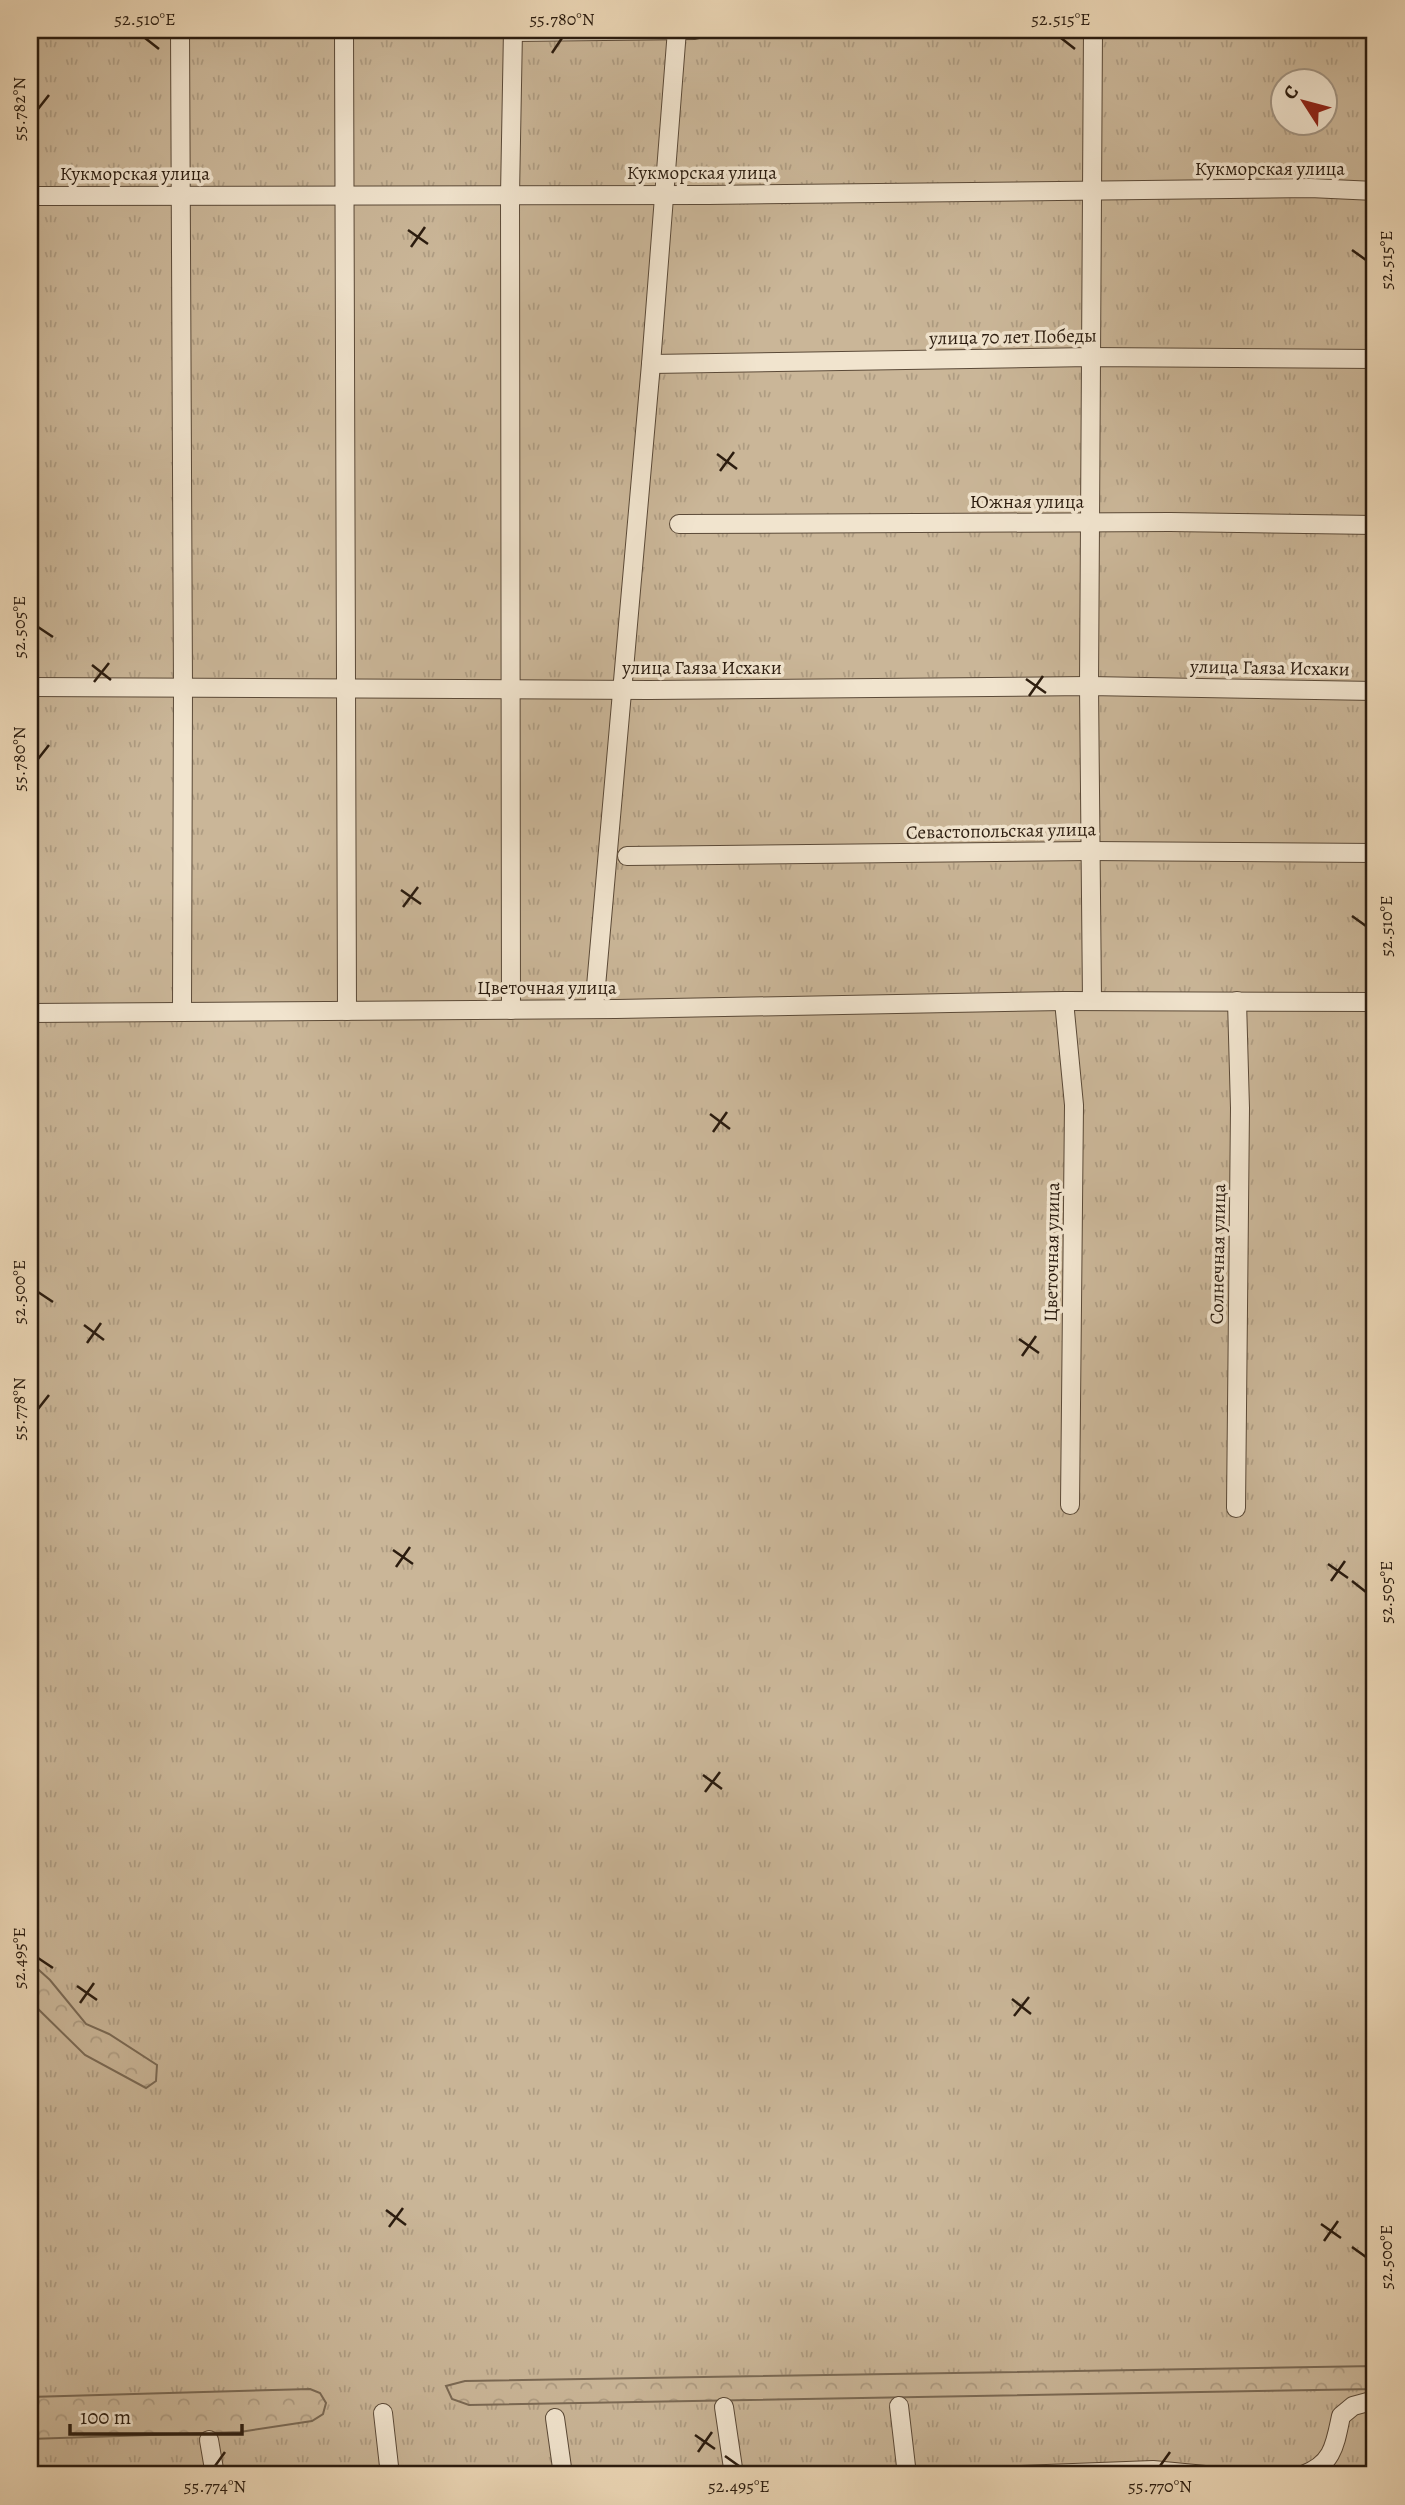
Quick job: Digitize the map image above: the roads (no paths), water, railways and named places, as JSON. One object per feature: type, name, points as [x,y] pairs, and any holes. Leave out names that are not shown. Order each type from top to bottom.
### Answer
[{"type":"street","points":[[180,30],[182,1012]]},
{"type":"street","points":[[344,30],[347,1011]]},
{"type":"street","points":[[511,1010],[510,195],[513,31],[683,30],[664,195],[594,1009]]},
{"type":"street","points":[[1092,1002],[1089,686],[1093,30]]},
{"type":"street","name":"Кукморская улица","points":[[30,196],[664,195],[1310,188],[1375,191]]},
{"type":"street","name":"улица 70 лет Победы","points":[[651,364],[1090,357],[1375,359]]},
{"type":"street","name":"Южная улица","points":[[679,524],[1375,525]]},
{"type":"street","name":"улица Гаяза Исхаки","points":[[30,687],[621,690],[1089,686],[1375,691]]},
{"type":"street","name":"Севастопольская улица","points":[[627,856],[1090,851],[1375,853]]},
{"type":"street","name":"Цветочная улица","points":[[30,1013],[511,1010],[1064,1001],[1375,1002]]},
{"type":"street","name":"Цветочная улица","points":[[1064,1001],[1074,1105],[1070,1505]]},
{"type":"street","name":"Солнечная улица","points":[[1236,1508],[1240,1122],[1237,1001]]},
{"type":"street","points":[[1303,2475],[1317,2470],[1328,2459],[1336,2440],[1341,2416],[1353,2406],[1375,2400]]},
{"type":"street","points":[[899,2406],[907,2475]]},
{"type":"street","points":[[724,2407],[734,2475]]},
{"type":"street","points":[[383,2413],[390,2475]]},
{"type":"street","points":[[555,2418],[562,2475]]},
{"type":"street","points":[[209,2440],[215,2475]]},
{"type":"street","points":[[1020,2475],[1205,2475]]}]
